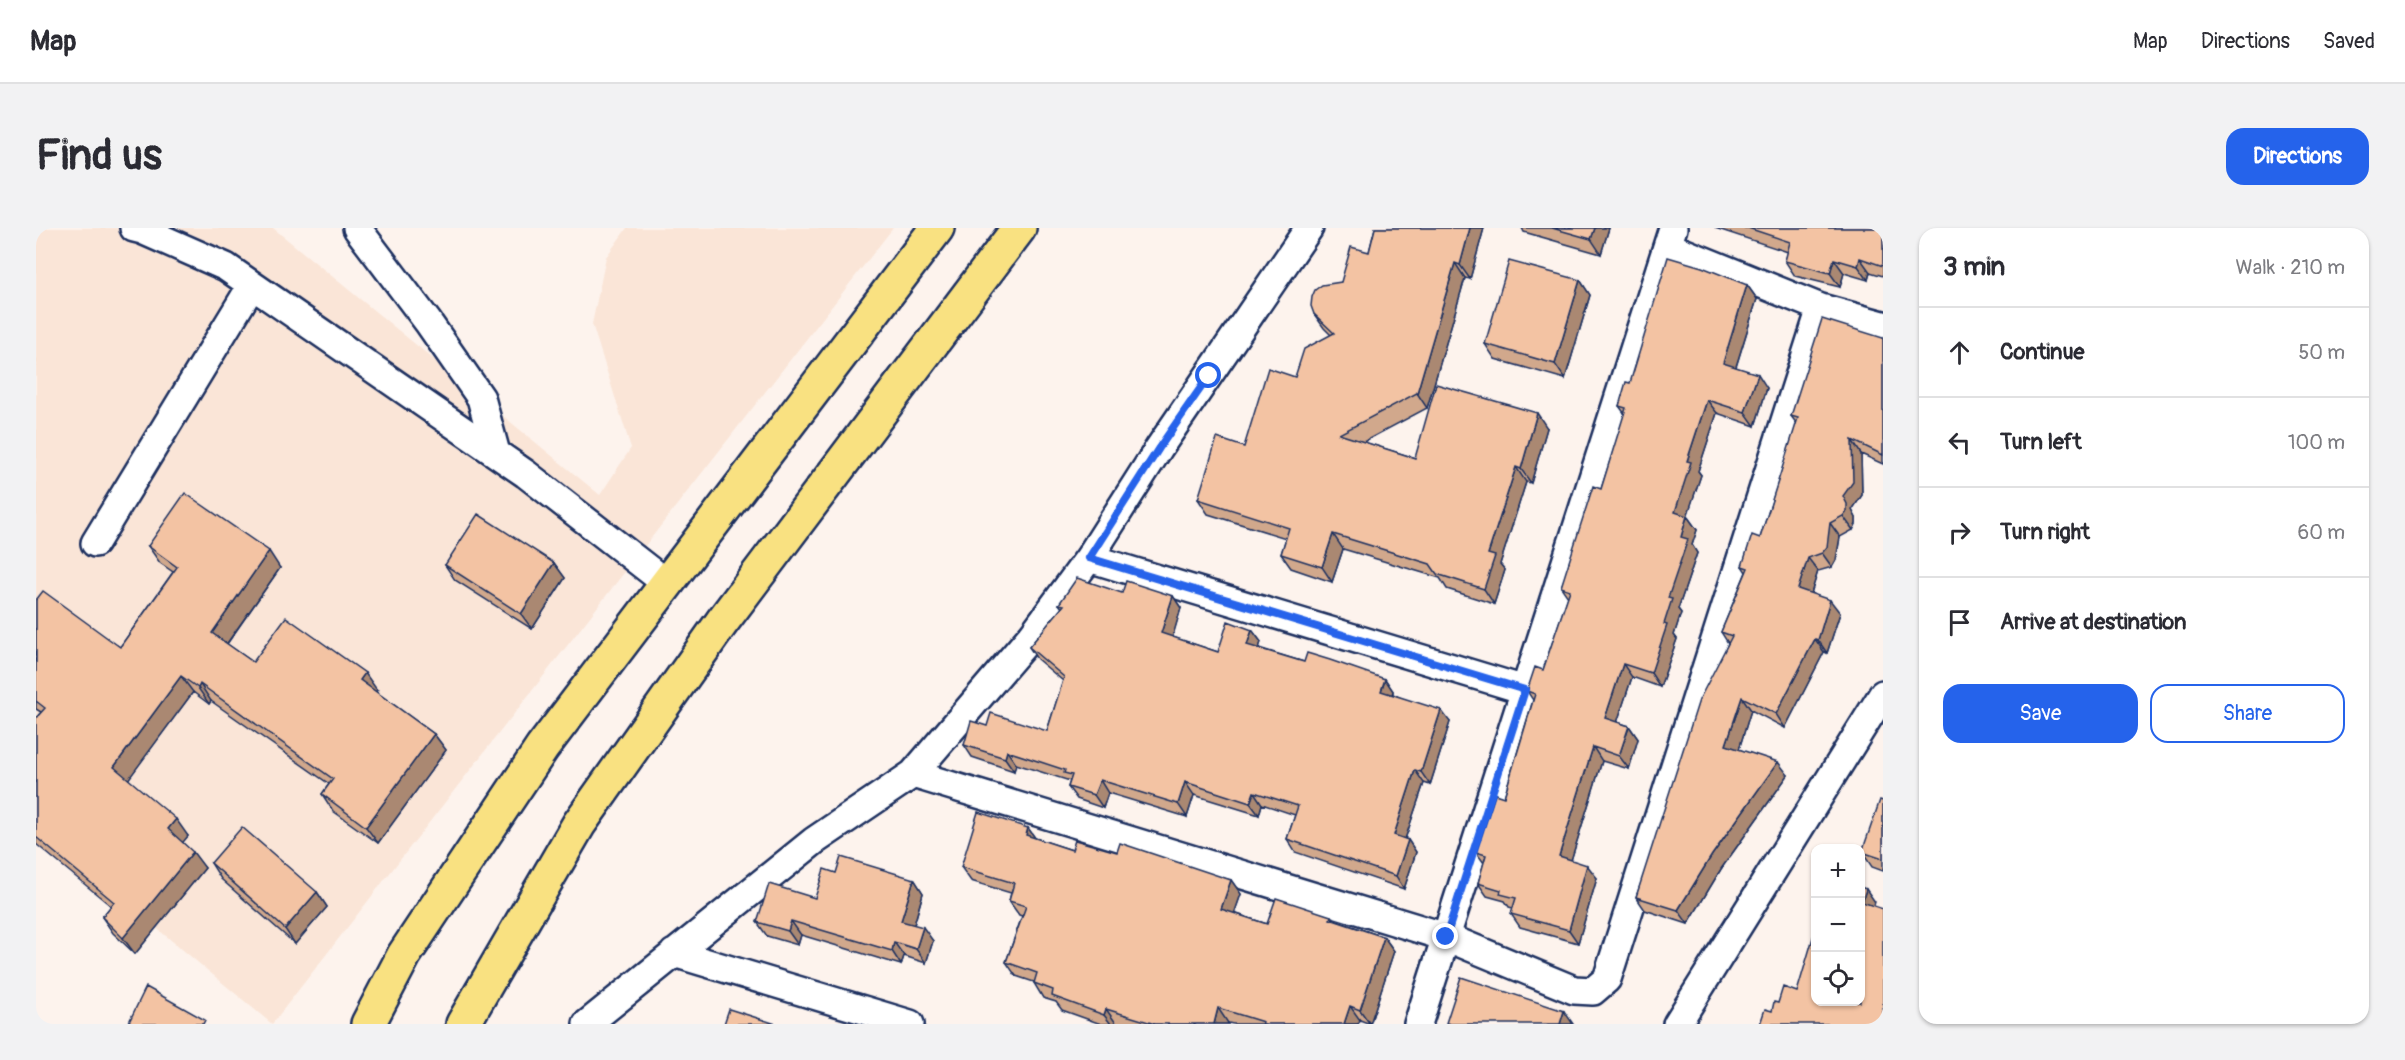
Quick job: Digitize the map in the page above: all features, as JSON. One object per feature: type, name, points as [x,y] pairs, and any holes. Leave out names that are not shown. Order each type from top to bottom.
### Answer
[{"type":"highway","points":[[368,1024],[404,955],[536,758],[666,583],[937,228]]},
{"type":"highway","points":[[463,1024],[579,825],[722,622],[1019,228]]},
{"type":"street","points":[[134,228],[226,267],[496,453],[666,583]]},
{"type":"street","points":[[357,228],[428,322],[481,398],[496,453]]},
{"type":"street","points":[[587,1024],[813,841],[913,774],[1033,634],[1089,558],[1159,448],[1309,228]]},
{"type":"street","points":[[1418,1024],[1670,237],[1821,308],[1883,325]]},
{"type":"street","points":[[95,543],[252,285]]},
{"type":"street","points":[[913,774],[1446,937],[1574,990],[1593,991],[1607,979],[1821,308]]},
{"type":"street","points":[[1089,558],[1525,690]]},
{"type":"street","points":[[1677,1024],[1883,694]]},
{"type":"street","points":[[674,953],[893,1022]]},
{"type":"shaded area","points":[[36,228],[273,228],[600,495],[631,448],[592,324],[606,257],[627,228],[893,228],[272,1024],[36,828]]},
{"type":"building","points":[[1375,228],[1470,228],[1460,265],[1455,263],[1417,393],[1339,434],[1415,458],[1436,384],[1537,413],[1521,469],[1516,467],[1488,554],[1495,556],[1484,589],[1437,574],[1430,564],[1333,534],[1322,567],[1281,554],[1289,528],[1198,499],[1217,438],[1244,447],[1268,368],[1295,377],[1304,349],[1334,333],[1314,314],[1311,306],[1312,297],[1315,290],[1322,285],[1341,282],[1351,247],[1369,252]]},
{"type":"building","points":[[1552,228],[1595,228],[1591,239]]},
{"type":"building","points":[[1748,228],[1883,228],[1883,266],[1860,258],[1858,266],[1834,259],[1830,273],[1785,261],[1790,242]]},
{"type":"building","points":[[1668,257],[1702,267],[1747,285],[1723,363],[1758,374],[1745,412],[1707,400],[1687,461],[1691,462],[1675,512],[1687,516],[1681,537],[1688,539],[1668,598],[1672,599],[1664,624],[1667,625],[1651,673],[1623,664],[1605,718],[1629,726],[1619,756],[1593,747],[1559,856],[1587,865],[1569,930],[1511,914],[1516,898],[1500,894],[1501,890],[1478,883],[1486,855],[1476,852],[1495,794],[1504,797],[1535,694],[1527,691],[1535,667],[1543,670],[1570,590],[1561,587],[1593,486],[1601,489],[1626,408],[1619,406],[1626,382],[1630,383]]},
{"type":"building","points":[[1509,261],[1580,280],[1555,364],[1485,344]]},
{"type":"building","points":[[1822,319],[1883,338],[1883,455],[1852,440],[1853,482],[1843,496],[1847,504],[1847,511],[1830,523],[1827,547],[1822,553],[1808,558],[1798,589],[1830,600],[1818,640],[1815,639],[1776,714],[1742,697],[1726,745],[1778,762],[1712,855],[1678,910],[1636,897],[1699,700],[1732,636],[1721,632],[1748,568],[1742,566],[1752,535],[1760,538],[1798,418],[1791,416]]},
{"type":"building","points":[[185,493],[269,551],[212,633],[253,662],[286,617],[365,673],[360,680],[434,734],[366,827],[322,794],[333,779],[200,684],[198,688],[181,676],[114,767],[176,819],[168,829],[193,852],[123,938],[102,917],[114,902],[36,837],[36,718],[45,708],[36,701],[36,600],[43,591],[120,647],[177,567],[148,546]]},
{"type":"building","points":[[478,514],[554,563],[521,614],[445,565]]},
{"type":"building","points":[[1077,578],[1122,593],[1126,581],[1173,596],[1161,633],[1218,652],[1228,621],[1252,630],[1247,645],[1304,662],[1307,653],[1330,660],[1385,679],[1381,691],[1441,710],[1421,772],[1415,770],[1394,835],[1408,840],[1396,876],[1287,839],[1298,806],[1254,792],[1250,803],[1185,782],[1178,804],[1100,780],[1094,795],[1068,787],[1072,775],[1064,773],[1065,770],[1007,751],[1005,758],[964,745],[971,721],[987,726],[991,713],[1047,731],[1064,677],[1029,647],[1064,605],[1059,604]]},
{"type":"building","points":[[1880,800],[1883,801],[1883,859],[1865,853],[1865,844]]},
{"type":"building","points":[[978,812],[1028,828],[1026,835],[1072,850],[1075,840],[1117,852],[1120,843],[1231,880],[1221,909],[1267,924],[1276,898],[1384,937],[1360,1010],[1350,1006],[1344,1024],[1262,1024],[1263,1022],[1218,1008],[1214,1024],[1155,1024],[1106,1009],[1104,1015],[1052,996],[1053,990],[1034,983],[1037,973],[1006,962],[1026,906],[1009,901],[1014,883],[961,867]]},
{"type":"building","points":[[242,827],[317,892],[285,929],[211,863]]},
{"type":"building","points":[[841,857],[914,879],[901,921],[923,927],[916,949],[894,942],[892,951],[791,921],[788,931],[757,922],[769,884],[815,898],[824,869],[836,873]]},
{"type":"building","points":[[1865,903],[1883,909],[1883,1024],[1760,1024],[1765,1009],[1772,1011],[1774,1002],[1778,1003],[1783,987],[1797,992],[1811,945],[1811,1006],[1865,1006]]},
{"type":"building","points":[[1461,977],[1564,1011],[1560,1024],[1446,1023]]},
{"type":"building","points":[[146,987],[205,1020],[203,1024],[128,1024]]},
{"type":"building","points":[[729,1009],[776,1024],[724,1024]]},
{"type":"route","points":[[1209,376],[1159,448],[1089,558],[1525,690],[1446,937]]}]
